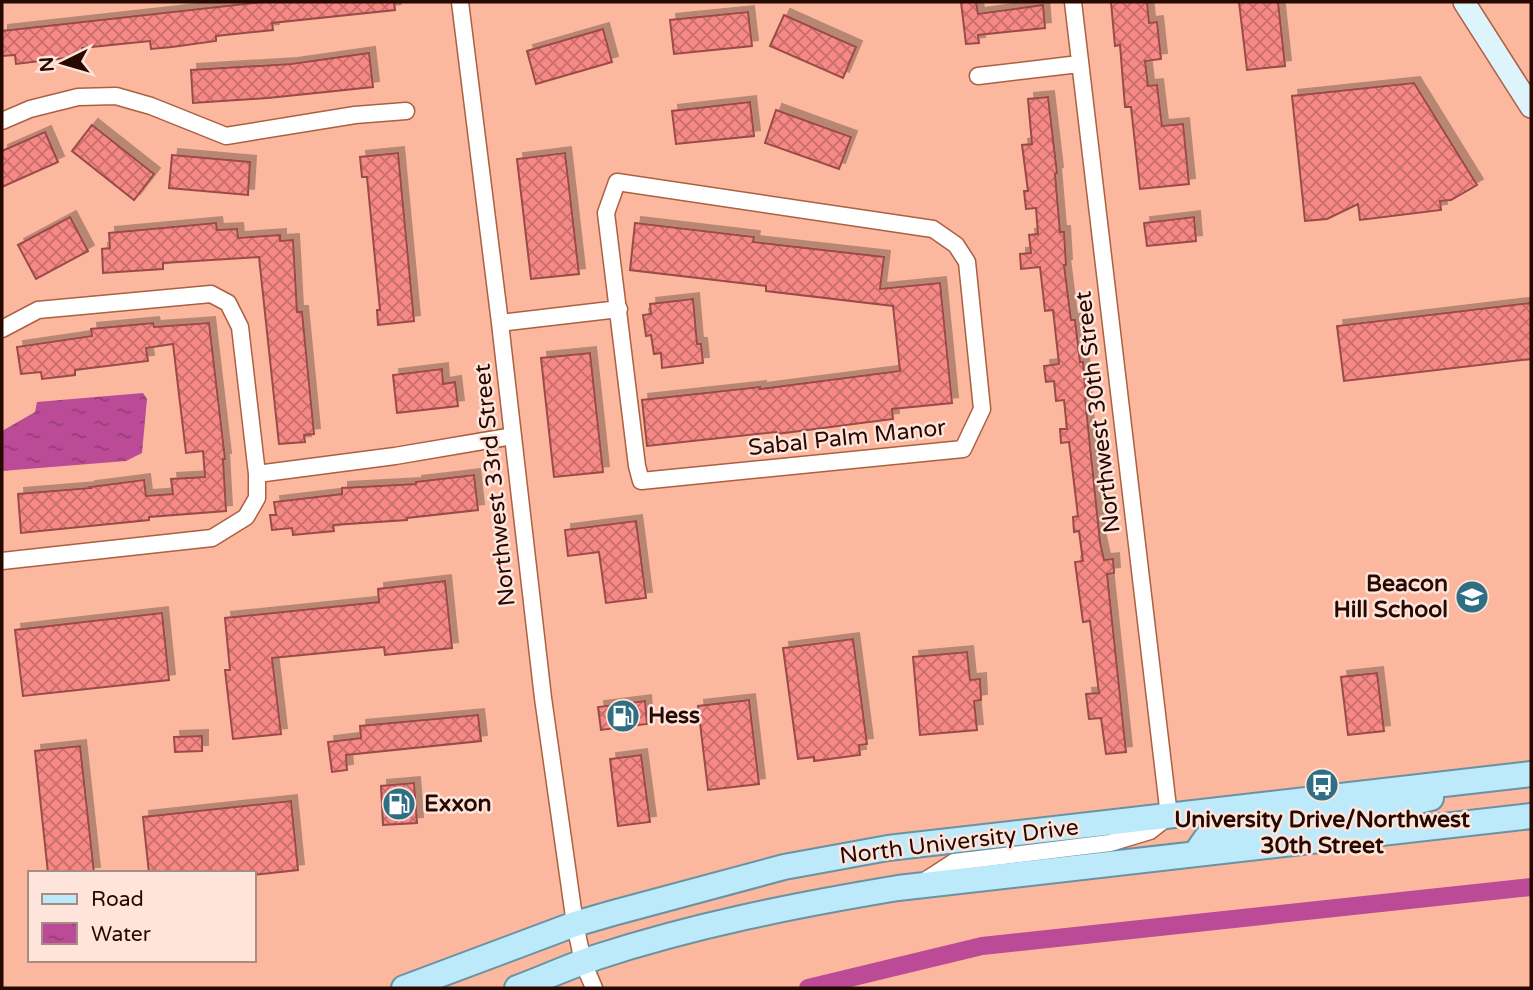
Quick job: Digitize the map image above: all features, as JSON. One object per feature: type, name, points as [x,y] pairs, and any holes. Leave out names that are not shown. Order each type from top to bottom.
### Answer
[{"type":"main road","points":[[1464,2],[1531,107]]},
{"type":"main road","name":"North University Drive","points":[[404,988],[575,924],[784,867],[888,848],[1531,774]]},
{"type":"main road","points":[[1196,853],[1207,837],[1231,827],[1392,808],[1431,799],[1458,782]]},
{"type":"main road","name":"North University Drive","points":[[517,988],[583,962],[700,927],[795,905],[918,886],[1531,816]]},
{"type":"street","name":"Northwest 33rd Street","points":[[460,2],[500,323],[542,698],[583,962]]},
{"type":"street","name":"Northwest 30th Street","points":[[1073,2],[1169,816]]},
{"type":"street","points":[[978,76],[1079,64]]},
{"type":"street","points":[[2,121],[30,109],[78,97],[116,96],[151,106],[226,136],[355,115],[406,111]]},
{"type":"street","name":"Sabal Palm Manor","points":[[617,183],[933,229],[956,245],[967,262],[982,409],[963,449],[641,481],[619,309],[606,213],[617,183]]},
{"type":"street","points":[[2,329],[38,310],[211,294],[228,303],[240,327],[257,474],[257,498],[246,517],[212,538],[2,561]]},
{"type":"street","points":[[500,323],[619,309]]},
{"type":"street","points":[[257,474],[396,456],[513,436]]},
{"type":"street","points":[[918,886],[954,862],[1110,843],[1150,831],[1169,816]]},
{"type":"street","points":[[583,962],[583,988]]},
{"type":"street","points":[[583,962],[594,988]]},
{"type":"water","points":[[143,393],[147,399],[142,453],[126,461],[2,471],[2,431],[35,412],[37,402]]},
{"type":"building","points":[[262,2],[394,2],[395,10],[272,23],[273,30],[216,36],[216,41],[172,47],[151,49],[150,41],[82,48],[82,56],[16,64],[15,55],[2,56],[2,31]]},
{"type":"building","points":[[961,2],[976,2],[978,14],[1043,5],[1045,28],[978,35],[979,43],[966,44]]},
{"type":"building","points":[[1111,2],[1147,2],[1149,23],[1157,22],[1161,59],[1145,61],[1148,86],[1157,85],[1162,126],[1183,124],[1189,184],[1140,189],[1131,107],[1125,107],[1120,45],[1115,46]]},
{"type":"building","points":[[1239,2],[1278,2],[1285,66],[1247,70]]},
{"type":"building","points":[[748,12],[752,46],[674,54],[670,20]]},
{"type":"building","points":[[784,15],[856,47],[843,78],[770,46]]},
{"type":"building","points":[[603,29],[612,62],[536,84],[527,51]]},
{"type":"building","points":[[369,53],[373,87],[193,103],[191,70],[291,64]]},
{"type":"building","points":[[1414,83],[1477,185],[1451,200],[1440,201],[1441,210],[1360,220],[1358,204],[1327,219],[1305,221],[1292,96]]},
{"type":"building","points":[[1048,97],[1071,320],[1075,320],[1080,362],[1083,362],[1100,542],[1104,560],[1113,559],[1114,573],[1107,574],[1126,752],[1106,754],[1101,718],[1089,719],[1086,694],[1099,693],[1090,621],[1083,622],[1075,562],[1083,561],[1079,531],[1074,532],[1073,517],[1078,516],[1069,442],[1061,443],[1060,429],[1067,429],[1064,400],[1056,401],[1054,381],[1046,382],[1044,366],[1059,364],[1053,310],[1045,311],[1040,267],[1021,269],[1020,254],[1031,253],[1029,235],[1038,234],[1036,208],[1026,209],[1024,191],[1028,191],[1022,145],[1032,144],[1028,99]]},
{"type":"building","points":[[750,102],[754,136],[676,144],[672,111]]},
{"type":"building","points":[[776,110],[851,137],[839,169],[765,143]]},
{"type":"building","points":[[92,125],[154,174],[134,200],[72,151]]},
{"type":"building","points":[[45,132],[58,162],[2,187],[2,151]]},
{"type":"building","points":[[398,153],[414,321],[378,325],[377,310],[380,310],[367,177],[362,177],[360,157]]},
{"type":"building","points":[[565,153],[579,274],[531,279],[517,159]]},
{"type":"building","points":[[172,155],[250,162],[248,195],[169,188]]},
{"type":"building","points":[[70,217],[88,251],[36,279],[18,245]]},
{"type":"building","points":[[1194,217],[1196,241],[1147,246],[1144,223]]},
{"type":"building","points":[[216,223],[217,230],[237,229],[238,238],[280,235],[280,241],[293,240],[297,312],[302,312],[314,434],[304,435],[305,442],[279,444],[259,257],[163,263],[163,269],[103,273],[102,249],[110,248],[109,233]]},
{"type":"building","points":[[635,223],[754,237],[753,242],[884,257],[880,289],[940,283],[952,403],[892,409],[893,419],[776,434],[647,446],[642,400],[760,389],[900,371],[893,306],[766,291],[766,286],[630,270]]},
{"type":"building","points":[[693,299],[697,344],[701,344],[703,363],[662,368],[661,353],[654,354],[651,335],[646,336],[643,315],[651,314],[650,304]]},
{"type":"building","points":[[1531,303],[1531,359],[1344,381],[1337,326]]},
{"type":"building","points":[[153,323],[154,327],[209,323],[225,459],[226,511],[149,517],[149,520],[21,533],[18,494],[144,480],[146,496],[173,494],[171,479],[205,477],[203,451],[186,453],[173,344],[146,348],[148,361],[75,370],[75,375],[42,379],[41,372],[21,374],[17,347],[92,336],[91,329]]},
{"type":"building","points":[[590,353],[603,472],[554,477],[541,358]]},
{"type":"building","points":[[442,369],[443,384],[455,382],[458,406],[397,413],[393,375]]},
{"type":"building","points":[[474,475],[478,510],[407,520],[333,525],[334,531],[293,535],[292,528],[272,530],[270,515],[276,515],[274,502],[342,494],[342,488],[416,484]]},
{"type":"building","points":[[636,521],[646,598],[606,603],[599,552],[568,556],[565,530]]},
{"type":"building","points":[[445,581],[452,648],[385,655],[384,647],[272,658],[281,734],[233,739],[225,670],[230,670],[225,618],[379,602],[378,589]]},
{"type":"building","points":[[162,613],[169,680],[23,696],[15,630]]},
{"type":"building","points":[[853,639],[867,744],[859,745],[860,755],[814,761],[814,757],[798,759],[783,648]]},
{"type":"building","points":[[967,652],[970,680],[980,679],[981,700],[974,701],[977,730],[920,735],[913,657]]},
{"type":"building","points":[[1377,673],[1384,731],[1348,735],[1341,677]]},
{"type":"building","points":[[749,700],[759,784],[708,790],[698,706]]},
{"type":"building","name":"Hess","points":[[645,701],[647,724],[601,730],[598,707]]},
{"type":"building","points":[[478,715],[481,741],[346,755],[347,770],[332,772],[328,742],[361,738],[360,726]]},
{"type":"building","points":[[202,736],[202,751],[175,752],[174,737]]},
{"type":"building","points":[[80,746],[94,871],[48,871],[35,751]]},
{"type":"building","points":[[641,755],[650,822],[618,826],[610,759]]},
{"type":"building","name":"Exxon","points":[[414,783],[417,823],[383,825],[381,786]]},
{"type":"building","points":[[291,801],[298,870],[256,875],[256,871],[149,871],[143,817]]},
{"type":"waterway","points":[[808,988],[982,946],[1531,887]]},
{"type":"place","name":"Beacon Hill School","points":[[1472,597]]},
{"type":"place","name":"Hess","points":[[623,716]]},
{"type":"place","name":"University Drive/Northwest 30th Street","points":[[1322,785]]},
{"type":"place","name":"Exxon","points":[[399,804]]}]
